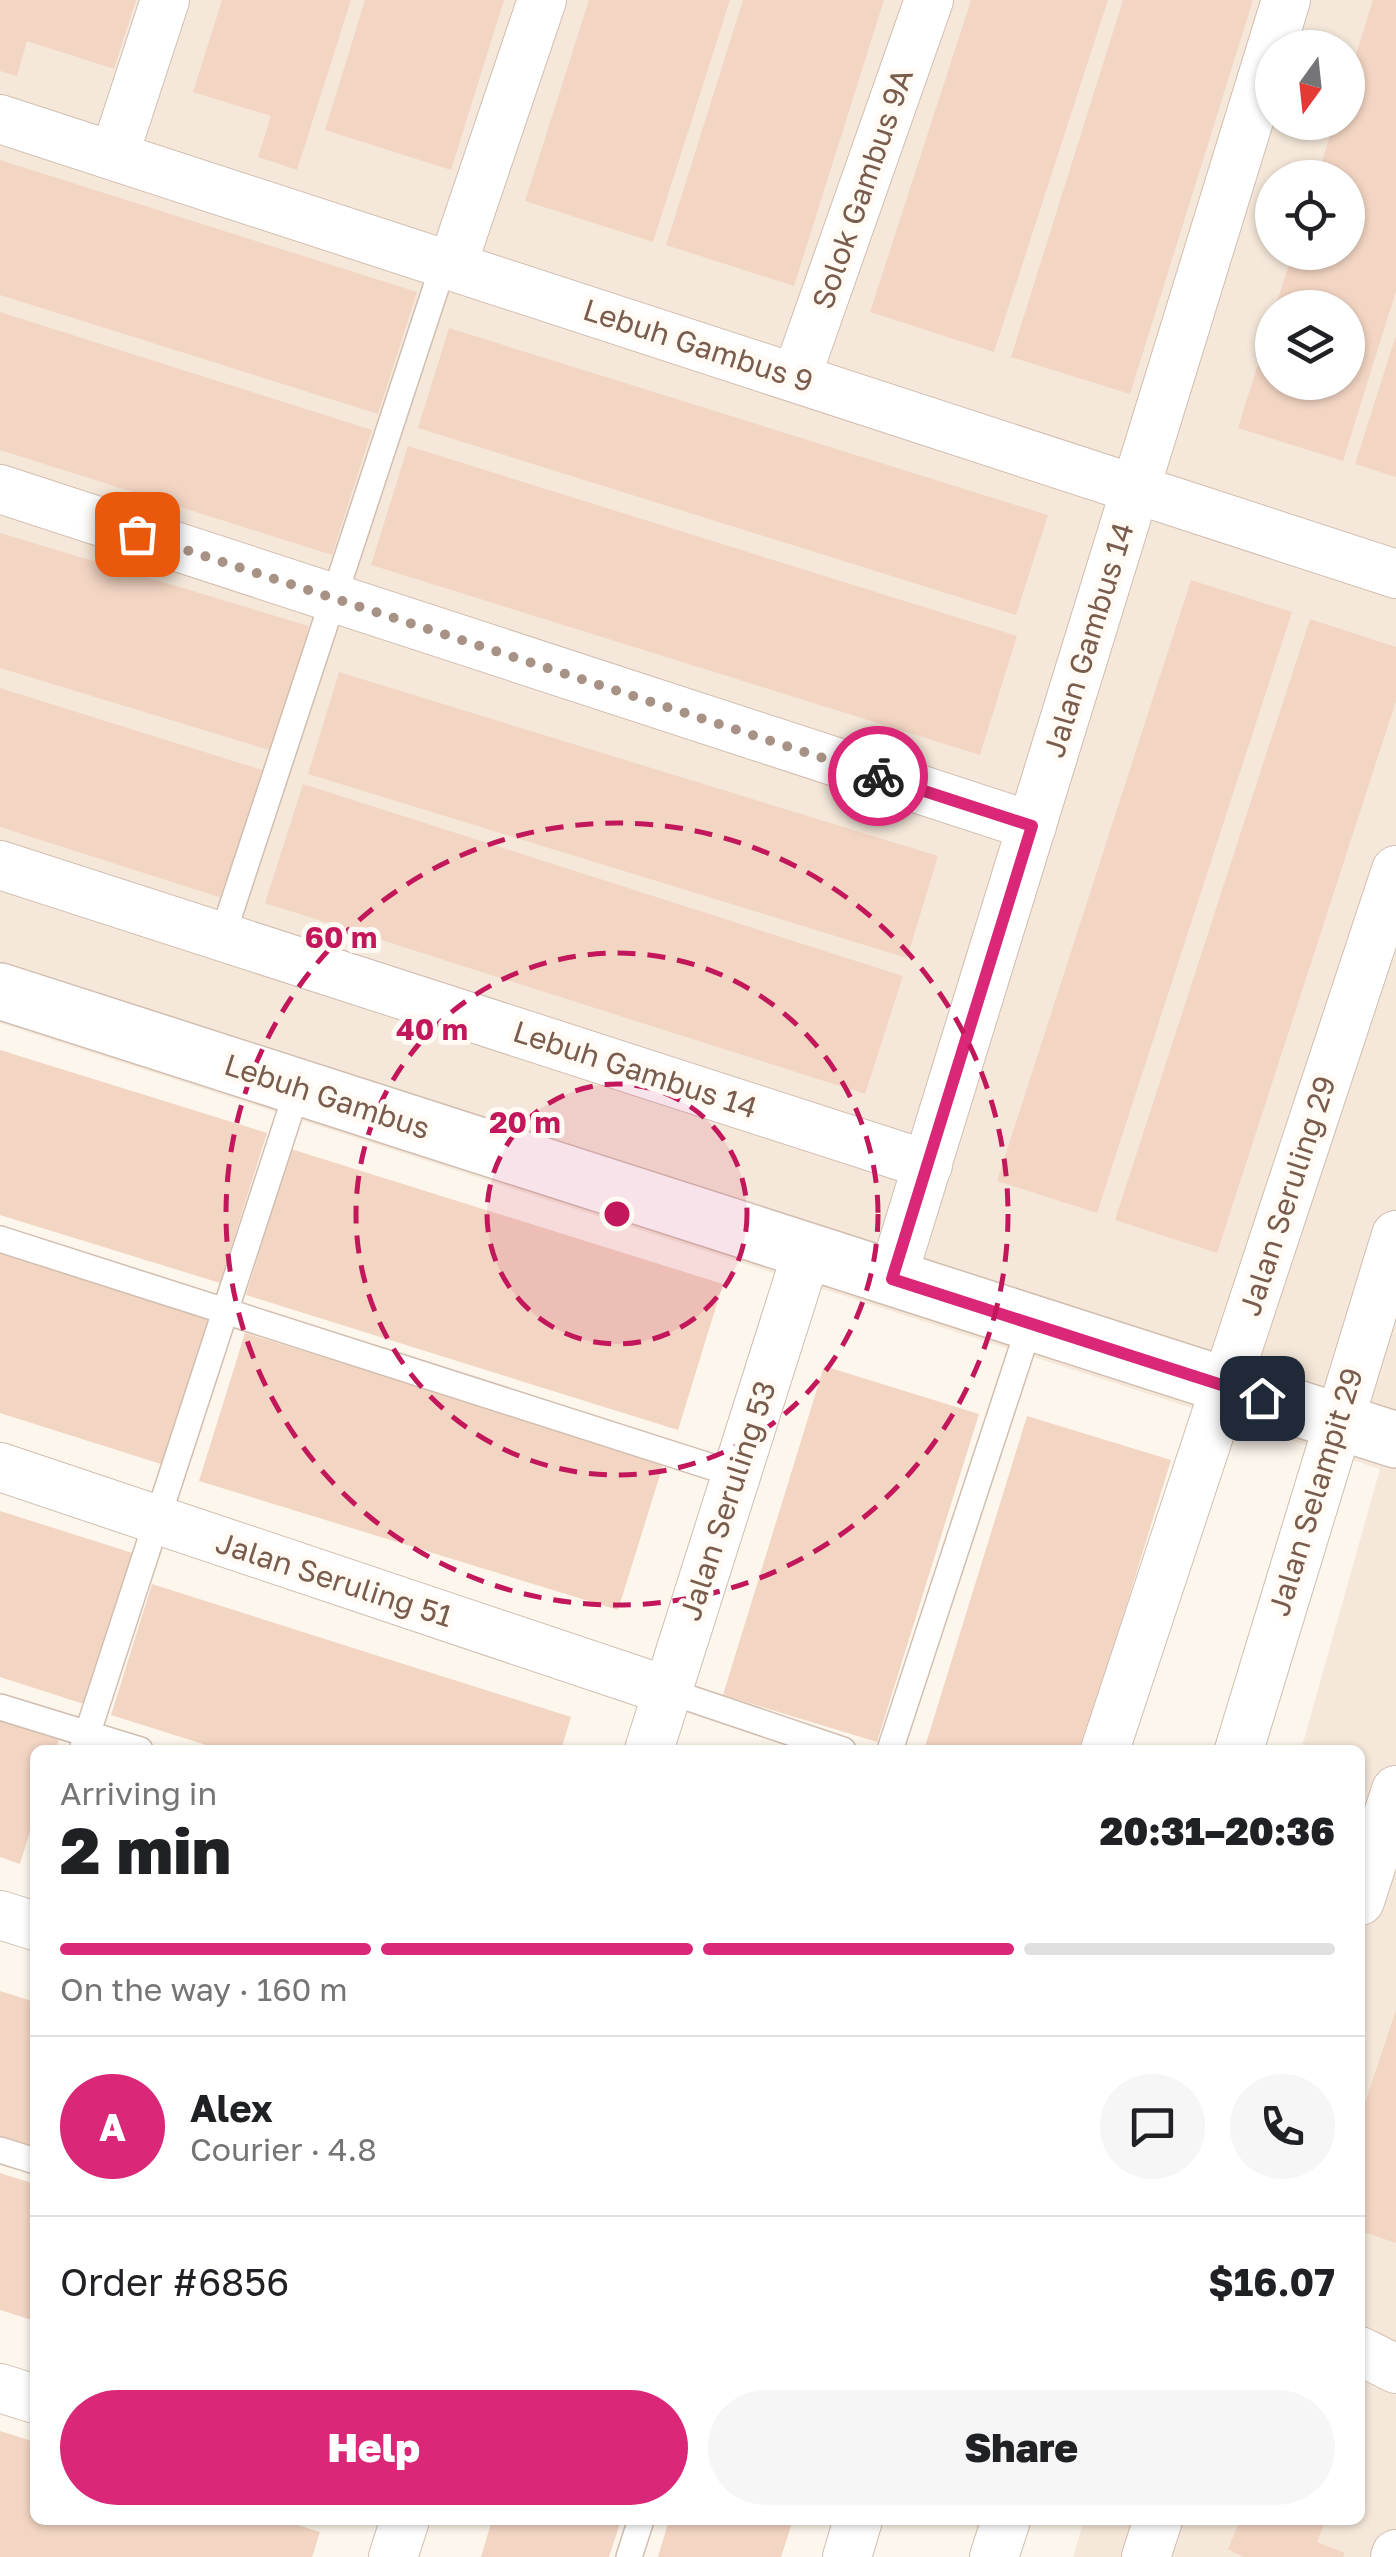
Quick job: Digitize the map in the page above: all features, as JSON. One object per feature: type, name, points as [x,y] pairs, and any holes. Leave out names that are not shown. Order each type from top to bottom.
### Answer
[{"type":"street","points":[[114,156],[165,0]]},
{"type":"street","points":[[448,264],[542,0]]},
{"type":"street","name":"Solok Gambus 9A","points":[[796,378],[929,0]]},
{"type":"street","name":"Jalan Gambus 14","points":[[892,1279],[1286,0]]},
{"type":"street","name":"Lebuh Gambus 9","points":[[0,118],[1396,574]]},
{"type":"street","points":[[0,489],[1032,826]]},
{"type":"street","name":"Lebuh Gambus 14","points":[[0,865],[928,1165]]},
{"type":"street","name":"Jalan Seruling 29","points":[[1107,1745],[1396,870]]},
{"type":"street","name":"Lebuh Gambus","points":[[0,991],[1396,1440]]},
{"type":"street","name":"Jalan Selampit 29","points":[[1241,1745],[1336,1421],[1381,1333],[1396,1234]]},
{"type":"street","name":"Jalan Seruling 53","points":[[651,1745],[808,1252]]},
{"type":"street","name":"Jalan Seruling 51","points":[[0,1467],[668,1691]]},
{"type":"street","points":[[1365,1886],[1396,1790]]},
{"type":"street","points":[[1365,2354],[1396,2369]]},
{"type":"street","points":[[0,2388],[30,2397]]},
{"type":"street","points":[[393,2557],[403,2525]]},
{"type":"street","points":[[847,2557],[857,2525]]},
{"type":"street","points":[[994,2557],[1004,2525]]},
{"type":"street","points":[[1146,2557],[1156,2525]]},
{"type":"lane","points":[[222,937],[448,264]]},
{"type":"lane","points":[[0,1706],[85,1742],[298,1088]]},
{"type":"lane","points":[[0,1239],[226,1308],[736,1475]]},
{"type":"lane","points":[[892,1745],[1030,1324]]},
{"type":"lane","points":[[668,1691],[828,1745]]},
{"type":"lane","points":[[0,2150],[30,2159]]},
{"type":"lane","points":[[629,2557],[639,2525]]},
{"type":"shaded area","points":[[0,0],[1396,0],[1396,2557],[1073,2557],[1083,2525],[1365,2525],[1365,1745],[1302,1745],[1380,1469],[0,1023]]},
{"type":"building","points":[[0,0],[136,0],[114,69],[27,41],[17,76],[0,71]]},
{"type":"building","points":[[222,0],[351,0],[297,170],[258,157],[271,116],[193,92]]},
{"type":"building","points":[[365,0],[504,0],[451,170],[325,130]]},
{"type":"building","points":[[589,0],[730,0],[653,242],[525,201]]},
{"type":"building","points":[[743,0],[884,0],[794,286],[666,245]]},
{"type":"building","points":[[971,0],[1108,0],[994,352],[870,312]]},
{"type":"building","points":[[1123,0],[1253,0],[1130,394],[1011,357]]},
{"type":"building","points":[[1373,0],[1396,0],[1396,291],[1365,390],[1365,290],[1281,290],[1287,270],[1365,270],[1365,160],[1322,160],[1329,140],[1365,140],[1364,30]]},
{"type":"building","points":[[0,160],[417,292],[378,414],[0,295]]},
{"type":"building","points":[[0,312],[372,430],[332,555],[0,450]]},
{"type":"building","points":[[449,328],[1048,515],[1016,615],[418,428]]},
{"type":"building","points":[[1396,335],[1396,477],[1355,464]]},
{"type":"building","points":[[1255,374],[1255,400],[1362,400],[1343,461],[1238,428]]},
{"type":"building","points":[[408,446],[1017,636],[980,755],[371,565]]},
{"type":"building","points":[[0,533],[309,626],[272,751],[0,668]]},
{"type":"building","points":[[1191,580],[1292,612],[1097,1213],[997,1181]]},
{"type":"building","points":[[1310,619],[1396,647],[1396,701],[1217,1253],[1115,1220]]},
{"type":"building","points":[[339,672],[938,856],[907,958],[308,774]]},
{"type":"building","points":[[0,688],[262,770],[222,898],[0,827]]},
{"type":"building","points":[[303,784],[903,976],[865,1094],[265,903]]},
{"type":"building","points":[[0,1050],[267,1133],[220,1283],[0,1215]]},
{"type":"building","points":[[291,1149],[723,1284],[678,1430],[246,1295]]},
{"type":"building","points":[[0,1252],[210,1318],[164,1465],[0,1413]]},
{"type":"building","points":[[245,1333],[664,1462],[618,1610],[199,1481]]},
{"type":"building","points":[[824,1366],[979,1414],[877,1742],[723,1695]]},
{"type":"building","points":[[1027,1416],[1171,1460],[1084,1745],[926,1745]]},
{"type":"building","points":[[0,1511],[139,1555],[90,1706],[0,1677]]},
{"type":"building","points":[[152,1584],[571,1717],[563,1745],[206,1745],[111,1715]]},
{"type":"building","points":[[0,1717],[60,1736],[57,1745],[30,1745],[30,1831],[20,1864],[0,1857]]},
{"type":"building","points":[[0,1991],[30,2000],[30,2146],[0,2137]]},
{"type":"building","points":[[1396,2010],[1396,2243],[1365,2233],[1365,2103]]},
{"type":"building","points":[[0,2173],[30,2182],[30,2319],[0,2310]]},
{"type":"building","points":[[0,2431],[30,2440],[30,2525],[298,2525],[320,2532],[312,2557],[0,2557]]},
{"type":"building","points":[[491,2525],[619,2525],[609,2557],[481,2557]]},
{"type":"building","points":[[668,2525],[791,2525],[781,2557],[658,2557]]},
{"type":"building","points":[[1238,2525],[1324,2525],[1317,2542],[1345,2553],[1343,2557],[1243,2557],[1228,2549]]},
{"type":"way so far","points":[[137,534],[878,776]]},
{"type":"route","points":[[878,776],[1032,826],[892,1279],[1262,1398]]}]
